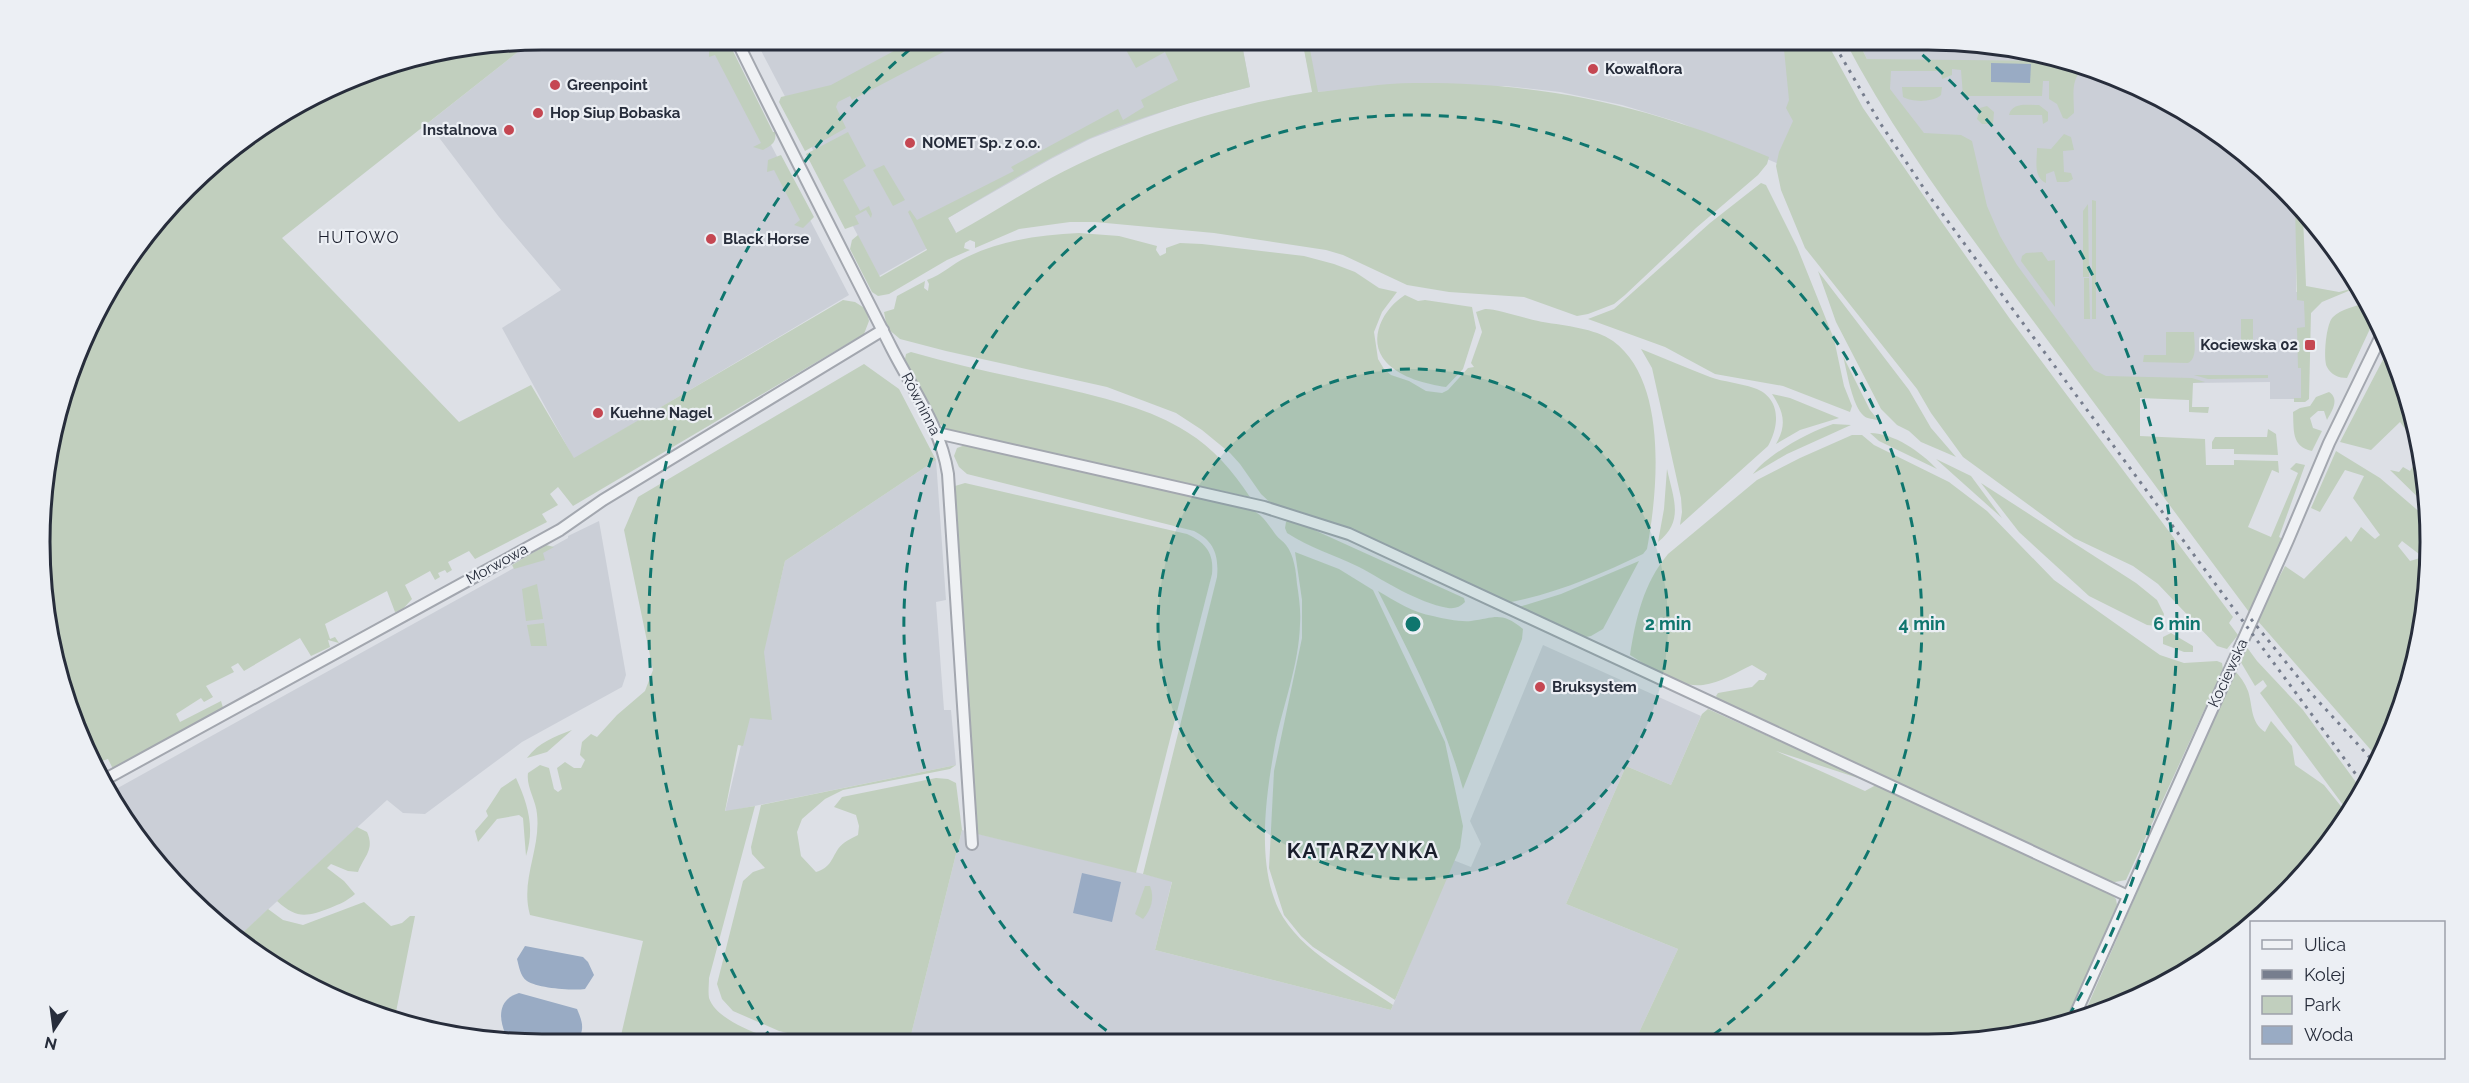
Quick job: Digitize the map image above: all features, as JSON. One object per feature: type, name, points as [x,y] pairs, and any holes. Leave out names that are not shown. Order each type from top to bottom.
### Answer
[{"type":"street","name":"Równinna","points":[[742,50],[937,433],[948,474],[972,844]]},
{"type":"street","name":"Morwowa","points":[[109,777],[560,530],[603,500],[883,330]]},
{"type":"street","name":"Kociewska","points":[[2077,1010],[2285,548],[2329,443],[2378,344]]},
{"type":"street","points":[[937,433],[1264,507],[1349,534],[2128,896]]},
{"type":"shaded area","points":[[722,50],[849,295],[574,459],[502,328],[561,290],[499,217],[428,123],[519,51]]},
{"type":"shaded area","points":[[761,50],[1243,50],[1250,87],[1188,103],[1090,139],[948,218],[956,232],[879,276]]},
{"type":"shaded area","points":[[1304,50],[1814,50],[1781,165],[1681,123],[1622,105],[1560,92],[1505,86],[1313,92]]},
{"type":"shaded area","points":[[1862,50],[1960,51],[1992,54],[2055,66],[2116,87],[2145,100],[2174,115],[2227,151],[2252,172],[2297,217],[2296,292],[2306,292],[2306,399],[2270,399],[2270,382],[2194,383],[2102,392]]},
{"type":"shaded area","points":[[936,460],[946,600],[936,602],[944,710],[951,710],[956,765],[725,812],[785,561]]},
{"type":"shaded area","points":[[599,521],[626,675],[622,687],[522,742],[425,814],[403,813],[387,800],[243,933],[217,911],[172,866],[151,841],[116,789],[568,538]]},
{"type":"shaded area","points":[[1543,645],[1701,716],[1671,785],[1626,766],[1566,904],[1678,949],[1638,1034],[911,1034],[962,830],[1172,881],[1155,950],[1391,1010],[1453,860],[1471,867],[1481,844],[1470,821]]},
{"type":"green space","points":[[709,50],[732,50],[775,132],[771,145],[763,150],[753,147],[761,143],[715,55],[709,57]]},
{"type":"green space","points":[[896,50],[947,50],[852,100],[850,96],[838,102],[836,107],[846,128],[805,151],[779,102],[781,97],[831,85]]},
{"type":"green space","points":[[1126,50],[1243,50],[1250,87],[1148,116],[1088,139],[948,218],[956,233],[1051,178],[1113,148],[1212,114],[1312,92],[1304,50],[1310,50],[1318,92],[1414,83],[1508,87],[1552,93],[1596,100],[1639,111],[1725,139],[1769,157],[1767,164],[1758,175],[1696,228],[1625,295],[1614,304],[1577,316],[1524,297],[1449,292],[1407,285],[1343,255],[1326,250],[1214,233],[1095,222],[1070,222],[1019,229],[975,248],[975,242],[970,240],[965,243],[964,248],[970,250],[947,260],[889,294],[878,296],[872,292],[850,249],[852,240],[858,235],[880,277],[927,250],[908,212],[910,210],[917,220],[1014,171],[1011,167],[1118,109],[1123,120],[1144,107],[1141,100],[1178,80],[1165,52],[1136,68]]},
{"type":"green space","points":[[1784,50],[1831,50],[1863,108],[2010,319],[2233,617],[2229,623],[2238,635],[2227,649],[2217,646],[2158,584],[2133,566],[2074,538],[1963,457],[1931,413],[1917,389],[1805,248],[1781,190],[1776,166],[1779,152],[1793,121],[1786,108],[1789,100]]},
{"type":"green space","points":[[1850,50],[1862,50],[1867,59],[2031,61],[2079,74],[2074,85],[2074,113],[2067,119],[2063,118],[2057,104],[2049,99],[2049,81],[2043,81],[2042,96],[1963,96],[1961,70],[1952,69],[1952,75],[1942,79],[1941,71],[1891,71],[1890,89],[1924,133],[1961,135],[1972,141],[1987,206],[2000,236],[2017,265],[2094,370],[2106,376],[2192,378],[2205,382],[2193,383],[2192,407],[2209,407],[2208,413],[2189,412],[2189,400],[2140,398],[2140,436],[2205,439],[2206,465],[2234,465],[2234,460],[2278,461],[2279,473],[2272,470],[2248,527],[2271,537],[2298,473],[2290,469],[2296,463],[2305,465],[2279,537],[2283,539],[2249,612],[1954,214],[1907,146]]},
{"type":"green space","points":[[519,51],[282,238],[459,422],[531,385],[574,458],[843,300],[855,302],[866,309],[869,321],[864,334],[573,506],[558,487],[550,494],[558,505],[542,514],[547,522],[475,559],[469,551],[448,562],[452,570],[447,573],[445,570],[438,573],[440,577],[435,580],[430,571],[405,585],[412,599],[401,611],[395,612],[387,591],[325,624],[330,639],[335,637],[339,643],[328,640],[330,647],[311,656],[300,638],[244,671],[238,663],[231,667],[234,672],[206,686],[213,697],[204,702],[201,698],[176,714],[180,722],[221,701],[224,711],[114,771],[108,759],[101,761],[76,700],[66,669],[54,606],[50,542],[51,509],[54,477],[66,414],[87,353],[100,324],[115,295],[151,242],[172,217],[217,172],[268,132],[295,115],[353,87],[414,66],[477,54]]},
{"type":"green space","points":[[1902,87],[1942,87],[1941,95],[1937,98],[1922,101],[1903,97]]},
{"type":"green space","points":[[2039,105],[2048,112],[2048,121],[2043,124],[2042,115],[2009,115],[2017,106]]},
{"type":"green space","points":[[1987,106],[1994,112],[1993,124],[1982,124],[1977,119],[1980,108]]},
{"type":"green space","points":[[848,132],[866,166],[843,180],[860,211],[869,206],[872,214],[871,218],[866,210],[855,216],[859,224],[845,229],[806,154]]},
{"type":"green space","points":[[2064,134],[2071,137],[2074,150],[2063,151],[2064,172],[2071,173],[2073,179],[2068,182],[2057,182],[2054,171],[2046,174],[2046,183],[2037,172],[2037,148],[2051,149]]},
{"type":"green space","points":[[781,155],[814,217],[803,228],[794,225],[800,220],[774,170],[767,172],[768,160]]},
{"type":"green space","points":[[884,165],[905,200],[893,206],[873,170]]},
{"type":"green space","points":[[1761,183],[1766,185],[1797,247],[1834,339],[1844,386],[1852,406],[1850,412],[1783,386],[1715,374],[1665,347],[1588,319],[1614,309],[1710,223]]},
{"type":"green space","points":[[2092,200],[2096,201],[2096,319],[2092,319]]},
{"type":"green space","points":[[2088,204],[2089,277],[2083,277],[2083,211]]},
{"type":"green space","points":[[2295,215],[2303,225],[2306,286],[2339,292],[2350,290],[2322,302],[2311,313],[2309,399],[2305,402],[2294,402],[2294,398],[2301,398],[2297,328],[2305,327],[2304,301],[2297,300]]},
{"type":"green space","points":[[1079,233],[1119,236],[1157,246],[1156,250],[1160,256],[1166,253],[1166,248],[1180,243],[1202,244],[1304,256],[1355,272],[1379,288],[1397,292],[1382,312],[1374,332],[1378,359],[1391,375],[1409,381],[1426,391],[1442,393],[1448,390],[1468,368],[1474,367],[1471,363],[1482,332],[1476,312],[1484,309],[1580,328],[1613,341],[1631,359],[1643,382],[1651,409],[1656,468],[1647,549],[1643,554],[1576,583],[1506,603],[1274,506],[1261,494],[1230,453],[1202,430],[1176,413],[1107,387],[900,339],[887,328],[884,312],[894,309],[897,296],[925,281],[924,288],[928,291],[927,280],[967,257],[994,246],[1021,239]]},
{"type":"green space","points":[[2042,252],[2048,261],[2055,260],[2055,307],[2021,261],[2022,256],[2026,253]]},
{"type":"green space","points":[[1818,271],[1909,390],[1931,428],[1956,457],[1921,442],[1909,431],[1897,425],[1881,409],[1836,322]]},
{"type":"green space","points":[[2084,278],[2089,278],[2090,319],[2084,319]]},
{"type":"green space","points":[[1405,295],[1418,301],[1472,307],[1476,328],[1463,369],[1446,387],[1406,376],[1392,368],[1380,353],[1378,334],[1380,325],[1390,308]]},
{"type":"green space","points":[[2359,305],[2371,328],[2347,378],[2338,377],[2331,372],[2327,367],[2325,357],[2331,321],[2333,317]]},
{"type":"green space","points":[[2241,319],[2253,319],[2253,344],[2247,349],[2241,345]]},
{"type":"green space","points":[[2166,332],[2194,332],[2195,349],[2191,361],[2188,363],[2143,362],[2144,355],[2166,355]]},
{"type":"green space","points":[[1641,349],[1710,377],[1763,392],[1776,412],[1775,429],[1768,446],[1680,525],[1681,498],[1652,368]]},
{"type":"green space","points":[[911,352],[1098,397],[1159,417],[1205,445],[1237,478],[1250,497],[947,430],[933,416],[918,388],[905,359],[906,354]]},
{"type":"green space","points":[[1843,356],[1870,410],[1878,420],[1865,417],[1856,405]]},
{"type":"green space","points":[[2384,358],[2406,430],[2400,422],[2371,450],[2340,442]]},
{"type":"green space","points":[[864,364],[899,389],[936,460],[785,561],[764,652],[772,720],[750,718],[743,746],[738,745],[725,811],[755,806],[709,978],[709,998],[714,1007],[731,1021],[761,1034],[621,1034],[643,941],[530,915],[527,889],[537,827],[536,809],[528,783],[528,773],[540,765],[549,768],[554,789],[558,792],[562,789],[557,768],[565,762],[574,768],[581,768],[585,760],[580,755],[582,742],[591,734],[597,737],[617,715],[645,691],[653,670],[624,530],[638,497]]},
{"type":"green space","points":[[2194,375],[2268,375],[2268,378],[2208,379]]},
{"type":"green space","points":[[2329,392],[2335,402],[2333,409],[2327,420],[2324,411],[2318,411],[2310,418],[2313,428],[2322,431],[2312,451],[2305,449],[2300,446],[2295,436],[2293,412],[2310,406],[2316,397]]},
{"type":"green space","points":[[1772,394],[1790,398],[1839,418],[1800,430],[1776,444],[1782,431],[1783,419]]},
{"type":"green space","points":[[1833,424],[1851,425],[1787,454],[1753,474],[1768,459],[1790,444]]},
{"type":"green space","points":[[2268,429],[2276,434],[2278,455],[2234,454],[2234,449],[2212,449],[2215,437],[2267,437]]},
{"type":"green space","points":[[1870,433],[1898,440],[1923,456],[1937,469],[1879,441]]},
{"type":"green space","points":[[1852,435],[1862,435],[1874,445],[1949,482],[1987,511],[2054,580],[2160,655],[2184,663],[2217,661],[2222,663],[2223,669],[2126,880],[2108,881],[1719,701],[1716,696],[1718,693],[1752,687],[1759,680],[1764,680],[1767,674],[1752,665],[1716,682],[1693,685],[1665,676],[1630,655],[1642,602],[1652,577],[1668,554],[1757,480]]},
{"type":"green space","points":[[965,445],[1239,505],[1261,516],[1286,545],[1291,553],[1295,569],[1300,604],[1299,639],[1275,745],[1269,785],[1265,829],[1267,871],[1279,910],[1300,939],[1330,963],[1393,1005],[1391,1010],[1155,950],[1172,882],[1143,874],[1217,577],[1216,555],[1211,544],[1194,531],[967,474],[959,467],[954,456],[957,448]]},
{"type":"green space","points":[[2336,451],[2380,478],[2418,511],[2419,554],[2402,541],[2398,546],[2410,561],[2419,558],[2410,637],[2393,700],[2372,752],[2257,620],[2285,566],[2304,579],[2346,536],[2351,542],[2361,527],[2375,539],[2380,535],[2353,498],[2364,476],[2345,470],[2320,512],[2311,508]]},
{"type":"green space","points":[[1936,459],[1971,476],[2002,518]]},
{"type":"green space","points":[[2413,466],[2417,496],[2390,470],[2399,472],[2403,467],[2410,471]]},
{"type":"green space","points":[[1667,469],[1675,509],[1672,526],[1658,542],[1664,509]]},
{"type":"green space","points":[[965,483],[1187,534],[1204,545],[1210,554],[1212,574],[1136,873],[973,833],[953,493],[955,486]]},
{"type":"green space","points":[[1981,483],[2136,583],[2157,600],[2164,614],[2162,623],[2156,626],[2147,625],[2089,596],[2019,532]]},
{"type":"green space","points":[[1290,519],[1464,598],[1465,602],[1457,607],[1448,608],[1413,596],[1287,533],[1286,522]]},
{"type":"green space","points":[[546,545],[554,547],[543,553],[545,560],[514,569],[512,565]]},
{"type":"green space","points":[[1295,552],[1339,569],[1373,590],[1445,742],[1463,826],[1460,848],[1395,1000],[1313,947],[1301,936],[1284,915],[1269,868],[1274,771],[1302,638],[1302,600]]},
{"type":"green space","points":[[1639,561],[1603,629],[1591,636],[1581,638],[1519,607],[1561,594]]},
{"type":"green space","points":[[537,584],[543,619],[526,621],[522,589]]},
{"type":"green space","points":[[1378,591],[1405,606],[1426,614],[1462,621],[1498,617],[1509,620],[1523,629],[1522,639],[1463,789],[1436,713]]},
{"type":"green space","points":[[544,623],[547,646],[531,646],[527,625]]},
{"type":"green space","points":[[2171,633],[2193,646],[2193,652],[2184,652],[2163,644],[2163,637]]},
{"type":"green space","points":[[2246,646],[2303,710],[2357,783],[2343,805],[2260,693],[2267,686],[2263,680],[2255,686],[2239,659]]},
{"type":"green space","points":[[2234,670],[2247,688],[2254,719],[2260,728],[2265,732],[2271,721],[2292,746],[2295,765],[2324,785],[2342,807],[2297,866],[2252,911],[2227,932],[2174,968],[2116,996],[2087,1006]]},
{"type":"green space","points":[[1708,709],[1871,782],[1776,751],[1865,791],[1876,785],[1961,826],[2037,858],[2112,895],[2117,905],[2070,1012],[2055,1017],[1992,1029],[1928,1034],[1638,1034],[1678,949],[1566,904],[1626,766],[1671,785],[1702,714]]},
{"type":"green space","points":[[572,730],[547,752],[527,758],[542,744]]},
{"type":"green space","points":[[956,765],[950,769],[843,790],[825,799],[802,819],[797,832],[801,856],[816,872],[827,866],[842,844],[858,835],[859,826],[856,815],[834,807],[842,797],[936,778],[948,779],[956,783],[962,830],[911,1034],[792,1034],[733,1011],[722,999],[717,984],[743,881],[753,872],[765,868],[752,854],[751,847],[761,805]]},
{"type":"green space","points":[[516,778],[529,816],[530,836],[526,856],[523,818],[519,815],[497,819],[478,842],[475,831],[488,816],[486,811],[501,788]]},
{"type":"green space","points":[[357,827],[367,832],[370,844],[358,872],[348,871],[331,864],[327,868],[344,881],[355,894],[322,911],[302,915],[290,911],[277,901]]},
{"type":"green space","points":[[1145,886],[1150,886],[1152,899],[1150,908],[1143,919],[1135,914]]},
{"type":"green space","points":[[364,902],[391,926],[402,923],[410,916],[415,916],[396,1011],[324,983],[295,968],[243,933],[268,909],[283,920],[303,925]]},
{"type":"water","points":[[1991,63],[2031,64],[2030,83],[1991,82]]},
{"type":"water","points":[[1082,873],[1121,882],[1112,922],[1073,913]]},
{"type":"water","points":[[525,946],[583,957],[594,975],[585,989],[555,988],[527,981],[520,971],[517,959]]},
{"type":"water","points":[[519,993],[577,1009],[581,1018],[581,1034],[505,1032],[501,1020],[502,1009],[507,999]]},
{"type":"railway","points":[[1837,50],[1880,123],[1927,193],[2359,778]]},
{"type":"railway","points":[[2251,619],[2310,692],[2370,757]]},
{"type":"place","name":"Kowalflora","points":[[1593,69]]},
{"type":"place","name":"Greenpoint","points":[[555,85]]},
{"type":"place","name":"Hop Siup Bobaska","points":[[538,113]]},
{"type":"place","name":"Instalnova","points":[[509,130]]},
{"type":"place","name":"NOMET Sp. z o.o.","points":[[910,143]]},
{"type":"place","name":"Black Horse","points":[[711,239]]},
{"type":"place","name":"Kociewska 02","points":[[2310,345]]},
{"type":"place","name":"Kuehne Nagel","points":[[598,413]]},
{"type":"place","name":"Bruksystem","points":[[1540,687]]},
{"type":"district","name":"HUTOWO","points":[[359,237]]},
{"type":"district","name":"KATARZYNKA","points":[[1363,851]]}]
